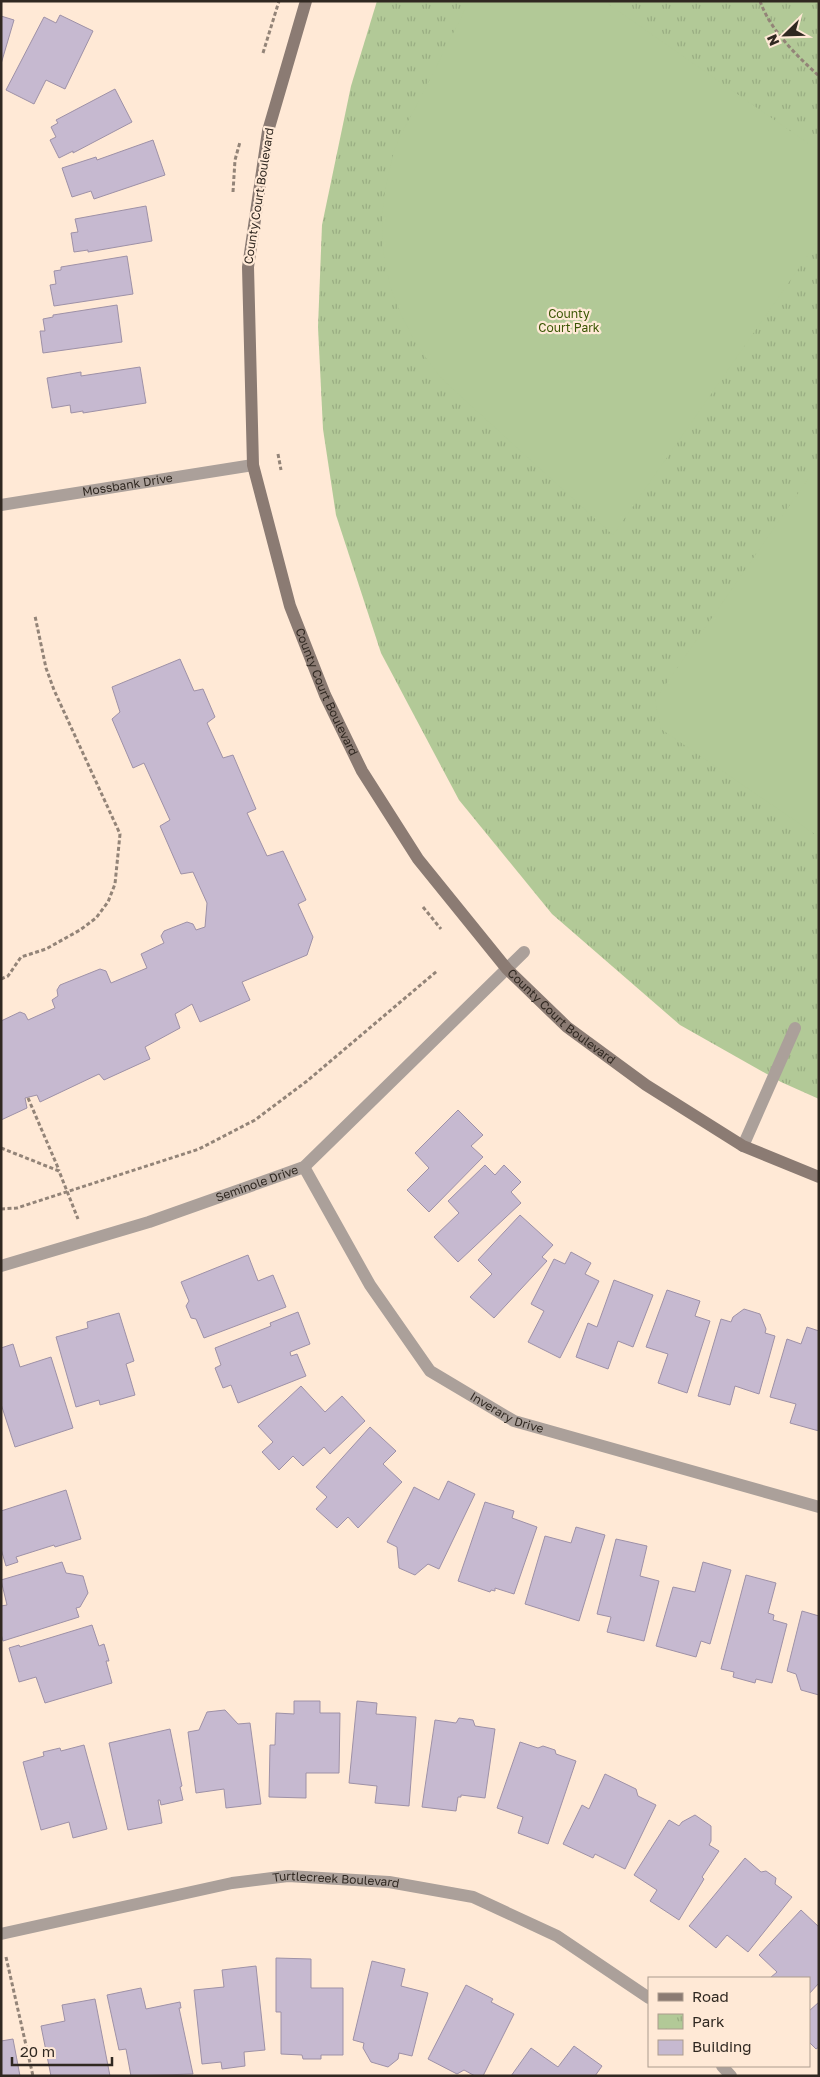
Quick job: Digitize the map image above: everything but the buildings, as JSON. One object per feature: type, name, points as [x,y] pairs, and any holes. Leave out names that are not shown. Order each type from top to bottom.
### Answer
[{"type":"street","name":"County Court Boulevard","points":[[306,1],[268,130],[248,267],[253,464],[290,606],[325,695],[362,772],[418,859],[507,970],[567,1027],[646,1084],[743,1146],[819,1177]]},
{"type":"street","name":"Mossbank Drive","points":[[1,505],[253,464]]},
{"type":"street","name":"Seminole Drive","points":[[1,1266],[149,1222],[304,1168],[524,952]]},
{"type":"street","points":[[743,1146],[795,1028]]},
{"type":"street","name":"Inverary Drive","points":[[304,1168],[370,1285],[430,1371],[514,1421],[819,1507]]},
{"type":"street","name":"Turtlecreek Boulevard","points":[[1,1934],[232,1883],[288,1876],[389,1882],[473,1897],[557,1936],[648,1997]]},
{"type":"path","points":[[262,60],[278,1]]},
{"type":"path","points":[[760,1],[763,11],[782,37],[800,59],[819,76]]},
{"type":"path","points":[[232,198],[236,160],[243,132]]},
{"type":"path","points":[[277,446],[282,474]]},
{"type":"path","points":[[1,979],[8,976],[21,957],[46,949],[80,930],[96,918],[108,902],[115,884],[120,834],[54,690],[46,668],[35,616]]},
{"type":"path","points":[[420,902],[445,933]]},
{"type":"path","points":[[1,1209],[17,1208],[200,1150],[255,1120],[308,1081],[437,971]]},
{"type":"path","points":[[28,1098],[60,1171],[87,1240]]},
{"type":"path","points":[[1,1148],[60,1171]]},
{"type":"path","points":[[6,1954],[33,2076]]},
{"type":"green space","name":"County Court Park","points":[[377,1],[819,1],[819,1099],[781,1082],[680,1025],[552,914],[459,800],[381,653],[336,515],[323,429],[318,327],[322,225],[351,86]]},
{"type":"green space","points":[[469,1],[604,1],[819,151],[819,239],[613,535],[445,382],[412,336],[391,286],[385,260],[382,233],[383,205],[393,153]]},
{"type":"green space","points":[[819,463],[819,837],[661,729],[655,700]]}]
